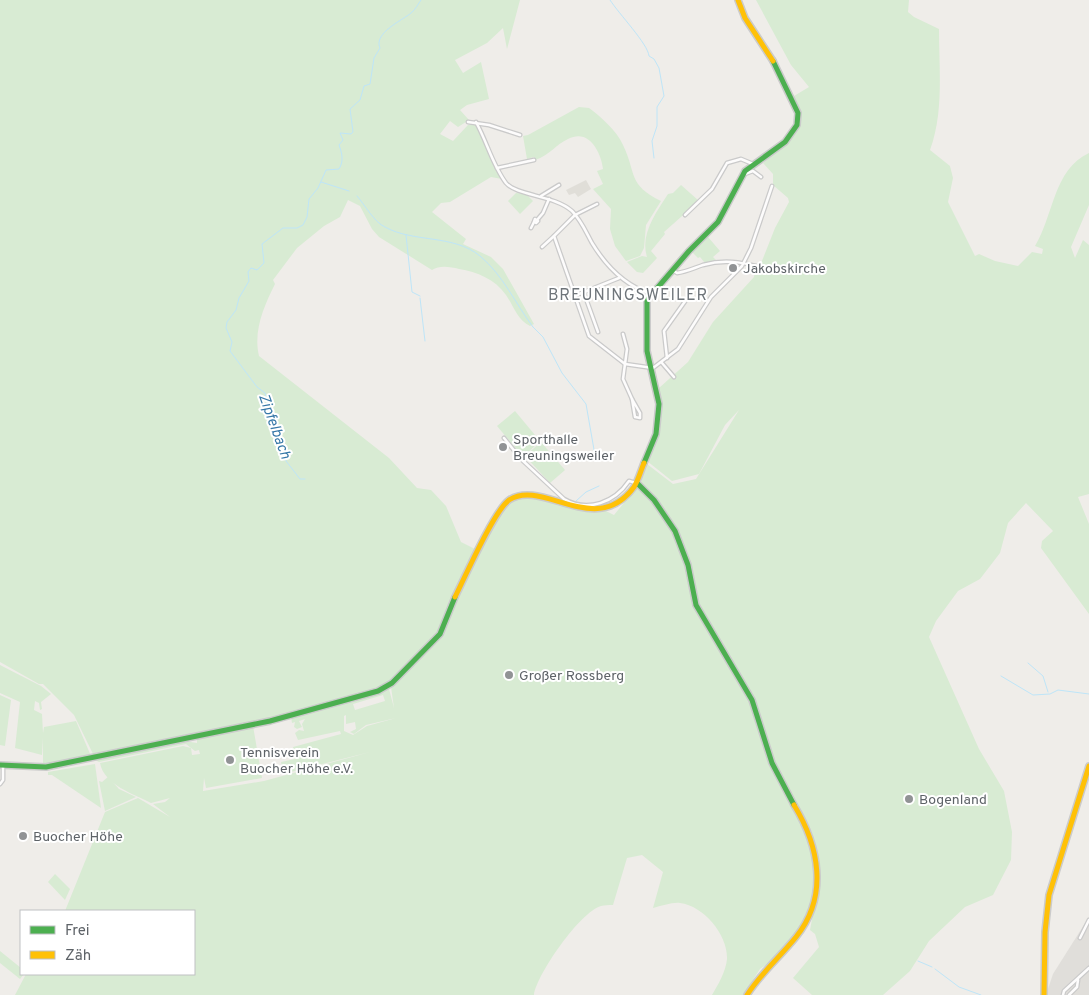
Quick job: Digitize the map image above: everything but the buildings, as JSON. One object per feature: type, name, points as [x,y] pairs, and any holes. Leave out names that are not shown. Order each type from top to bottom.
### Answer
[{"type":"street","points":[[0,784],[3,780],[1,765],[46,767],[270,721],[344,702],[385,687],[440,634],[453,601],[490,527],[508,501],[518,496],[540,497],[591,509],[605,507],[621,500],[637,484],[656,434],[658,421],[658,399],[649,368],[647,300],[674,271],[689,251],[718,222],[742,175],[753,164],[791,135],[797,124],[798,113],[776,65],[745,18],[738,0]]},
{"type":"street","points":[[468,122],[476,122],[520,135]]},
{"type":"street","points":[[476,122],[506,183],[516,191],[541,196],[567,208],[576,215],[593,245],[619,277],[637,290],[651,294]]},
{"type":"street","points":[[685,215],[712,189],[727,163],[742,159],[753,164]]},
{"type":"street","points":[[497,168],[534,160]]},
{"type":"street","points":[[742,175],[753,171],[761,177]]},
{"type":"street","points":[[541,196],[559,185]]},
{"type":"street","points":[[554,236],[588,336],[625,364],[649,368],[662,363],[683,342],[716,291],[734,275],[744,262],[772,186]]},
{"type":"street","points":[[531,228],[543,213],[549,199]]},
{"type":"street","points":[[542,247],[576,215],[596,204]]},
{"type":"street","points":[[674,271],[677,273],[685,272],[717,262],[744,262],[761,267]]},
{"type":"street","points":[[574,296],[619,277]]},
{"type":"street","points":[[584,293],[598,332]]},
{"type":"street","points":[[667,358],[664,331],[686,300]]},
{"type":"street","points":[[623,334],[627,349],[623,380],[640,413],[640,418],[635,416],[632,398]]},
{"type":"street","points":[[662,363],[674,377]]},
{"type":"street","points":[[504,438],[521,459],[568,501],[582,505],[595,505],[606,502],[630,481],[637,484],[659,506],[679,541],[688,566],[698,609],[752,700],[772,763],[808,827],[816,856],[816,896],[808,922],[794,942],[761,972],[747,995]]},
{"type":"street","points":[[1044,995],[1044,932],[1049,895],[1089,766]]},
{"type":"street","points":[[1080,938],[1089,920]]},
{"type":"street","points":[[1063,995],[1064,991],[1089,968]]},
{"type":"street","points":[[1069,995],[1078,987],[1078,978]]},
{"type":"shaded area","points":[[586,180],[591,189],[578,197],[575,193],[569,195],[566,190]]},
{"type":"shaded area","points":[[1089,917],[1089,995],[1046,995],[1053,974]]},
{"type":"green space","points":[[0,0],[520,0],[507,49],[503,28],[487,43],[455,60],[463,73],[481,62],[489,99],[467,105],[460,110],[469,120],[458,127],[450,121],[440,134],[453,141],[468,125],[475,124],[486,143],[502,179],[491,177],[450,202],[441,203],[432,212],[466,239],[463,244],[491,257],[503,269],[534,324],[530,326],[526,324],[502,289],[485,277],[449,267],[438,267],[432,270],[379,237],[372,229],[360,206],[348,200],[340,217],[324,226],[297,248],[273,280],[275,284],[267,301],[257,337],[259,356],[389,458],[417,488],[431,490],[446,506],[461,542],[477,550],[437,635],[392,680],[378,688],[330,704],[256,722],[94,756],[74,715],[43,684],[39,684],[0,662]]},
{"type":"green space","points":[[756,0],[909,0],[908,12],[939,29],[939,106],[930,150],[950,166],[953,178],[948,202],[975,256],[979,254],[995,261],[1018,266],[1032,252],[1042,254],[1043,249],[1035,246],[1061,182],[1068,170],[1089,153],[1089,205],[1071,247],[1075,258],[1083,240],[1089,245],[1089,494],[1078,497],[1089,524],[1089,614],[1041,548],[1042,541],[1053,531],[1026,503],[1008,523],[1000,553],[980,579],[958,591],[936,621],[929,637],[979,749],[1004,791],[1012,832],[1011,860],[993,895],[965,907],[929,941],[910,971],[883,995],[812,995],[793,978],[819,947],[815,934],[810,930],[819,881],[818,856],[811,830],[772,759],[761,717],[754,699],[701,610],[684,548],[665,513],[641,482],[647,464],[673,484],[696,479],[739,410],[725,425],[699,474],[672,481],[647,461],[660,416],[661,398],[659,388],[688,362],[713,322],[754,277],[756,265],[760,266],[775,228],[789,202],[788,198],[773,185],[773,174],[763,163],[794,135],[799,119],[794,96],[809,87],[791,65]]},
{"type":"green space","points":[[579,107],[589,108],[613,130],[623,145],[634,177],[638,183],[650,195],[661,201],[646,225],[644,248],[640,256],[626,261],[615,246],[610,229],[611,209],[593,189],[603,184],[597,171],[603,169],[600,156],[593,144],[588,139],[575,136],[563,141],[540,158],[535,160],[534,157],[527,159],[523,136]]},
{"type":"green space","points":[[681,185],[699,201],[664,232],[665,234],[651,251],[657,258],[643,273],[637,272],[627,262],[642,256],[647,257],[645,249],[650,225],[668,194],[673,193]]},
{"type":"green space","points":[[516,193],[526,194],[533,201],[520,214],[508,201]]},
{"type":"green space","points":[[708,237],[720,251],[713,257],[716,260],[705,263],[692,252]]},
{"type":"green space","points":[[515,411],[540,441],[523,457],[497,426]]},
{"type":"green space","points":[[541,442],[565,470],[550,483],[525,456]]},
{"type":"green space","points":[[636,488],[640,488],[655,503],[687,563],[694,607],[754,709],[769,761],[808,834],[814,857],[812,907],[801,931],[779,956],[760,969],[743,995],[712,995],[721,978],[727,959],[726,950],[719,932],[706,916],[689,905],[674,903],[653,908],[663,872],[642,855],[627,858],[613,905],[601,906],[592,911],[571,931],[551,959],[537,985],[534,995],[15,995],[25,975],[195,975],[195,910],[65,910],[105,812],[138,798],[170,817],[153,804],[165,802],[170,798],[151,803],[128,792],[107,777],[100,763],[183,746],[191,748],[192,755],[200,754],[199,750],[195,751],[186,744],[99,762],[95,760],[96,758],[178,740],[197,743],[197,740],[192,738],[253,726],[262,778],[206,788],[204,778],[203,791],[264,781],[370,752],[283,774],[281,762],[295,759],[293,747],[341,734],[340,731],[298,740],[295,733],[299,730],[304,731],[302,724],[305,719],[299,721],[302,727],[297,729],[294,727],[295,722],[292,723],[291,717],[389,689],[394,708],[391,687],[441,636],[500,512],[511,501],[519,497],[544,498],[580,509],[602,509],[614,515]],"holes":[[[383,695],[385,701],[355,710],[353,704]],[[346,715],[346,724],[355,722],[356,729],[350,732],[354,734],[366,725],[396,718],[367,726],[353,735],[344,731],[344,716]]]},
{"type":"green space","points":[[0,665],[41,686],[51,694],[41,702],[42,709],[40,710],[39,703],[35,701],[34,710],[42,714],[43,733],[44,727],[76,721],[91,756],[43,765],[43,738],[42,755],[15,748],[20,702],[0,693]]},
{"type":"green space","points":[[0,695],[11,700],[5,746],[0,745]]},
{"type":"green space","points":[[95,764],[101,808],[52,775],[48,775],[48,772]]},
{"type":"green space","points":[[108,777],[119,789],[136,797],[105,811],[99,781],[102,782]]},
{"type":"green space","points":[[55,874],[70,889],[65,900],[48,882]]},
{"type":"green space","points":[[0,951],[20,967],[20,975],[23,975],[20,979],[0,963]]},
{"type":"waterway","name":"Zipfelbach","points":[[305,479],[300,479],[286,461],[282,439],[265,393],[257,387],[230,351],[232,342],[226,328],[227,322],[236,310],[239,298],[249,281],[248,272],[251,268],[257,270],[264,263],[262,244],[283,228],[297,228],[303,225],[307,217],[309,199],[318,188],[326,170],[339,169],[342,163],[339,145],[343,140],[340,133],[351,134],[353,132],[350,109],[360,100],[364,86],[370,84],[374,58],[380,48],[379,42],[381,37],[413,11],[421,0]]},
{"type":"waterway","points":[[610,0],[639,37],[649,56],[654,59],[659,68],[664,96],[657,107],[657,126],[652,141],[654,158]]},
{"type":"waterway","points":[[321,182],[349,191]]},
{"type":"waterway","points":[[357,196],[373,217],[385,227],[408,235],[458,244],[480,256],[502,280],[533,327]]},
{"type":"waterway","points":[[406,235],[412,292],[420,296]]},
{"type":"waterway","points":[[420,298],[425,341]]},
{"type":"waterway","points":[[533,327],[543,337],[562,373],[586,404],[596,461]]},
{"type":"waterway","points":[[576,501],[586,492],[599,486]]},
{"type":"waterway","points":[[1028,663],[1043,676],[1048,692]]},
{"type":"waterway","points":[[1001,676],[1033,695],[1050,694],[1058,690],[1089,694]]},
{"type":"waterway","points":[[918,961],[932,967]]},
{"type":"waterway","points":[[935,969],[959,987],[981,995]]},
{"type":"traffic: fast","points":[[644,463],[656,434],[659,404],[647,351],[647,300],[689,251],[718,222],[745,171],[785,142],[797,125],[798,113],[773,61]]},
{"type":"traffic: fast","points":[[637,483],[654,500],[675,531],[688,565],[696,605],[752,700],[772,763],[794,805]]},
{"type":"traffic: fast","points":[[0,765],[46,767],[270,721],[378,691],[392,683],[440,634],[455,597]]},
{"type":"traffic: slow","points":[[738,0],[745,18],[773,61]]},
{"type":"traffic: slow","points":[[455,597],[488,530],[509,500],[523,495],[538,496],[570,505],[603,508],[619,502],[634,487],[644,463]]},
{"type":"traffic: slow","points":[[1044,995],[1045,932],[1049,895],[1089,766]]},
{"type":"traffic: slow","points":[[747,995],[758,979],[796,937],[813,905],[817,871],[814,854],[810,837],[794,805]]},
{"type":"place","name":"Jakobskirche","points":[[733,268]]},
{"type":"place","name":"Sporthalle Breuningsweiler","points":[[503,447]]},
{"type":"place","name":"Großer Rossberg","points":[[509,675]]},
{"type":"place","name":"Tennisverein Buocher Höhe e.V.","points":[[230,760]]},
{"type":"place","name":"Bogenland","points":[[909,799]]},
{"type":"place","name":"Buocher Höhe","points":[[23,836]]},
{"type":"district","name":"BREUNINGSWEILER","points":[[628,294]]}]
